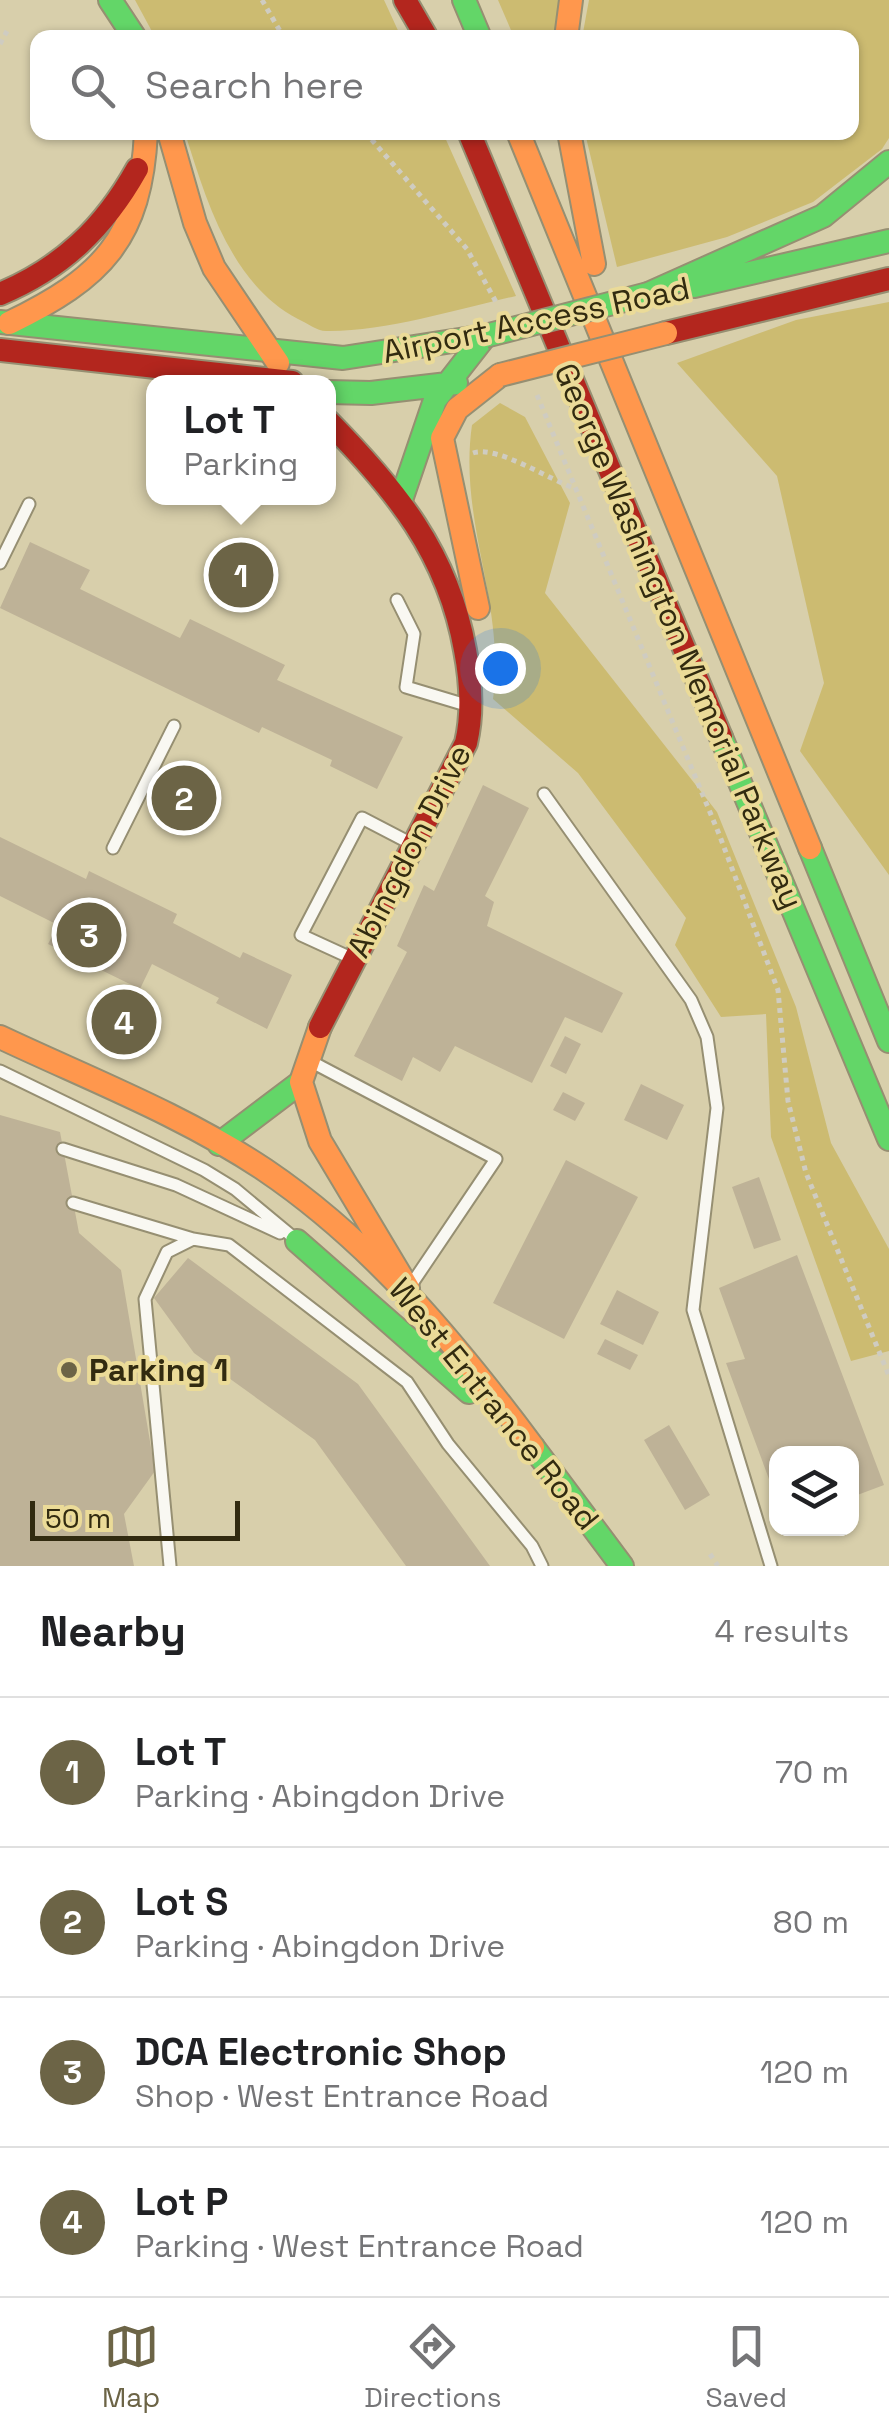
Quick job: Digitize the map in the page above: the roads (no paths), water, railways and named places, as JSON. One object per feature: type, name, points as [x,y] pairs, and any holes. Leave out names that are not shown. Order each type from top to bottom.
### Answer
[{"type":"main road","points":[[110,0],[130,30]]},
{"type":"main road","points":[[405,0],[423,30]]},
{"type":"main road","points":[[414,0],[425,30]]},
{"type":"main road","points":[[464,0],[477,30]]},
{"type":"main road","points":[[567,30],[571,0]]},
{"type":"main road","points":[[171,140],[205,249],[287,375]]},
{"type":"main road","name":"George Washington Memorial Parkway","points":[[472,140],[889,1139]]},
{"type":"main road","name":"George Washington Memorial Parkway","points":[[521,140],[889,1041]]},
{"type":"main road","points":[[570,140],[591,250],[633,414]]},
{"type":"main road","points":[[0,294],[42,277],[73,255],[116,204],[146,142]]},
{"type":"main road","points":[[4,322],[55,300],[110,254],[139,208],[146,142]]},
{"type":"main road","points":[[648,294],[823,216],[889,162]]},
{"type":"main road","name":"Airport Access Road","points":[[4,322],[342,358],[485,336],[648,294],[751,275],[889,241]]},
{"type":"main road","name":"Airport Access Road","points":[[336,392],[371,393],[500,375],[889,279]]},
{"type":"main road","points":[[402,497],[427,418],[444,385],[485,336]]},
{"type":"main road","points":[[0,350],[199,375]]},
{"type":"main road","points":[[469,682],[478,635],[478,606],[442,438],[449,419],[466,400],[500,375]]},
{"type":"main road","name":"Abingdon Drive","points":[[304,1071],[353,959],[466,743],[470,706],[469,682],[447,571],[430,536],[402,497],[337,434]]},
{"type":"main road","name":"West Entrance Road","points":[[0,1037],[219,1144],[294,1191],[408,1288],[622,1566]]},
{"type":"main road","points":[[219,1144],[304,1071]]},
{"type":"main road","points":[[304,1071],[320,1141],[408,1288]]},
{"type":"main road","points":[[297,1241],[526,1442]]},
{"type":"lane","points":[[0,563],[29,504]]},
{"type":"lane","points":[[397,600],[414,634],[406,687],[470,706]]},
{"type":"lane","points":[[113,848],[174,726]]},
{"type":"lane","points":[[544,794],[691,1000],[707,1037],[717,1108],[693,1310],[770,1566]]},
{"type":"lane","points":[[353,959],[302,935],[362,818],[412,844]]},
{"type":"lane","points":[[0,1071],[204,1170],[235,1189],[297,1241]]},
{"type":"lane","points":[[304,1071],[496,1159],[423,1272],[408,1288]]},
{"type":"lane","points":[[64,1149],[176,1185],[297,1241]]},
{"type":"lane","points":[[74,1203],[230,1245],[407,1382],[448,1444],[532,1546],[542,1566]]},
{"type":"lane","points":[[170,1566],[145,1299],[167,1252],[193,1238]]},
{"type":"place","name":"Lot T","points":[[241,575]]},
{"type":"place","name":"Lot S","points":[[184,798]]},
{"type":"place","name":"DCA Electronic Shop","points":[[89,935]]},
{"type":"place","name":"Lot P","points":[[124,1022]]},
{"type":"place","name":"Parking 1","points":[[69,1370]]}]
